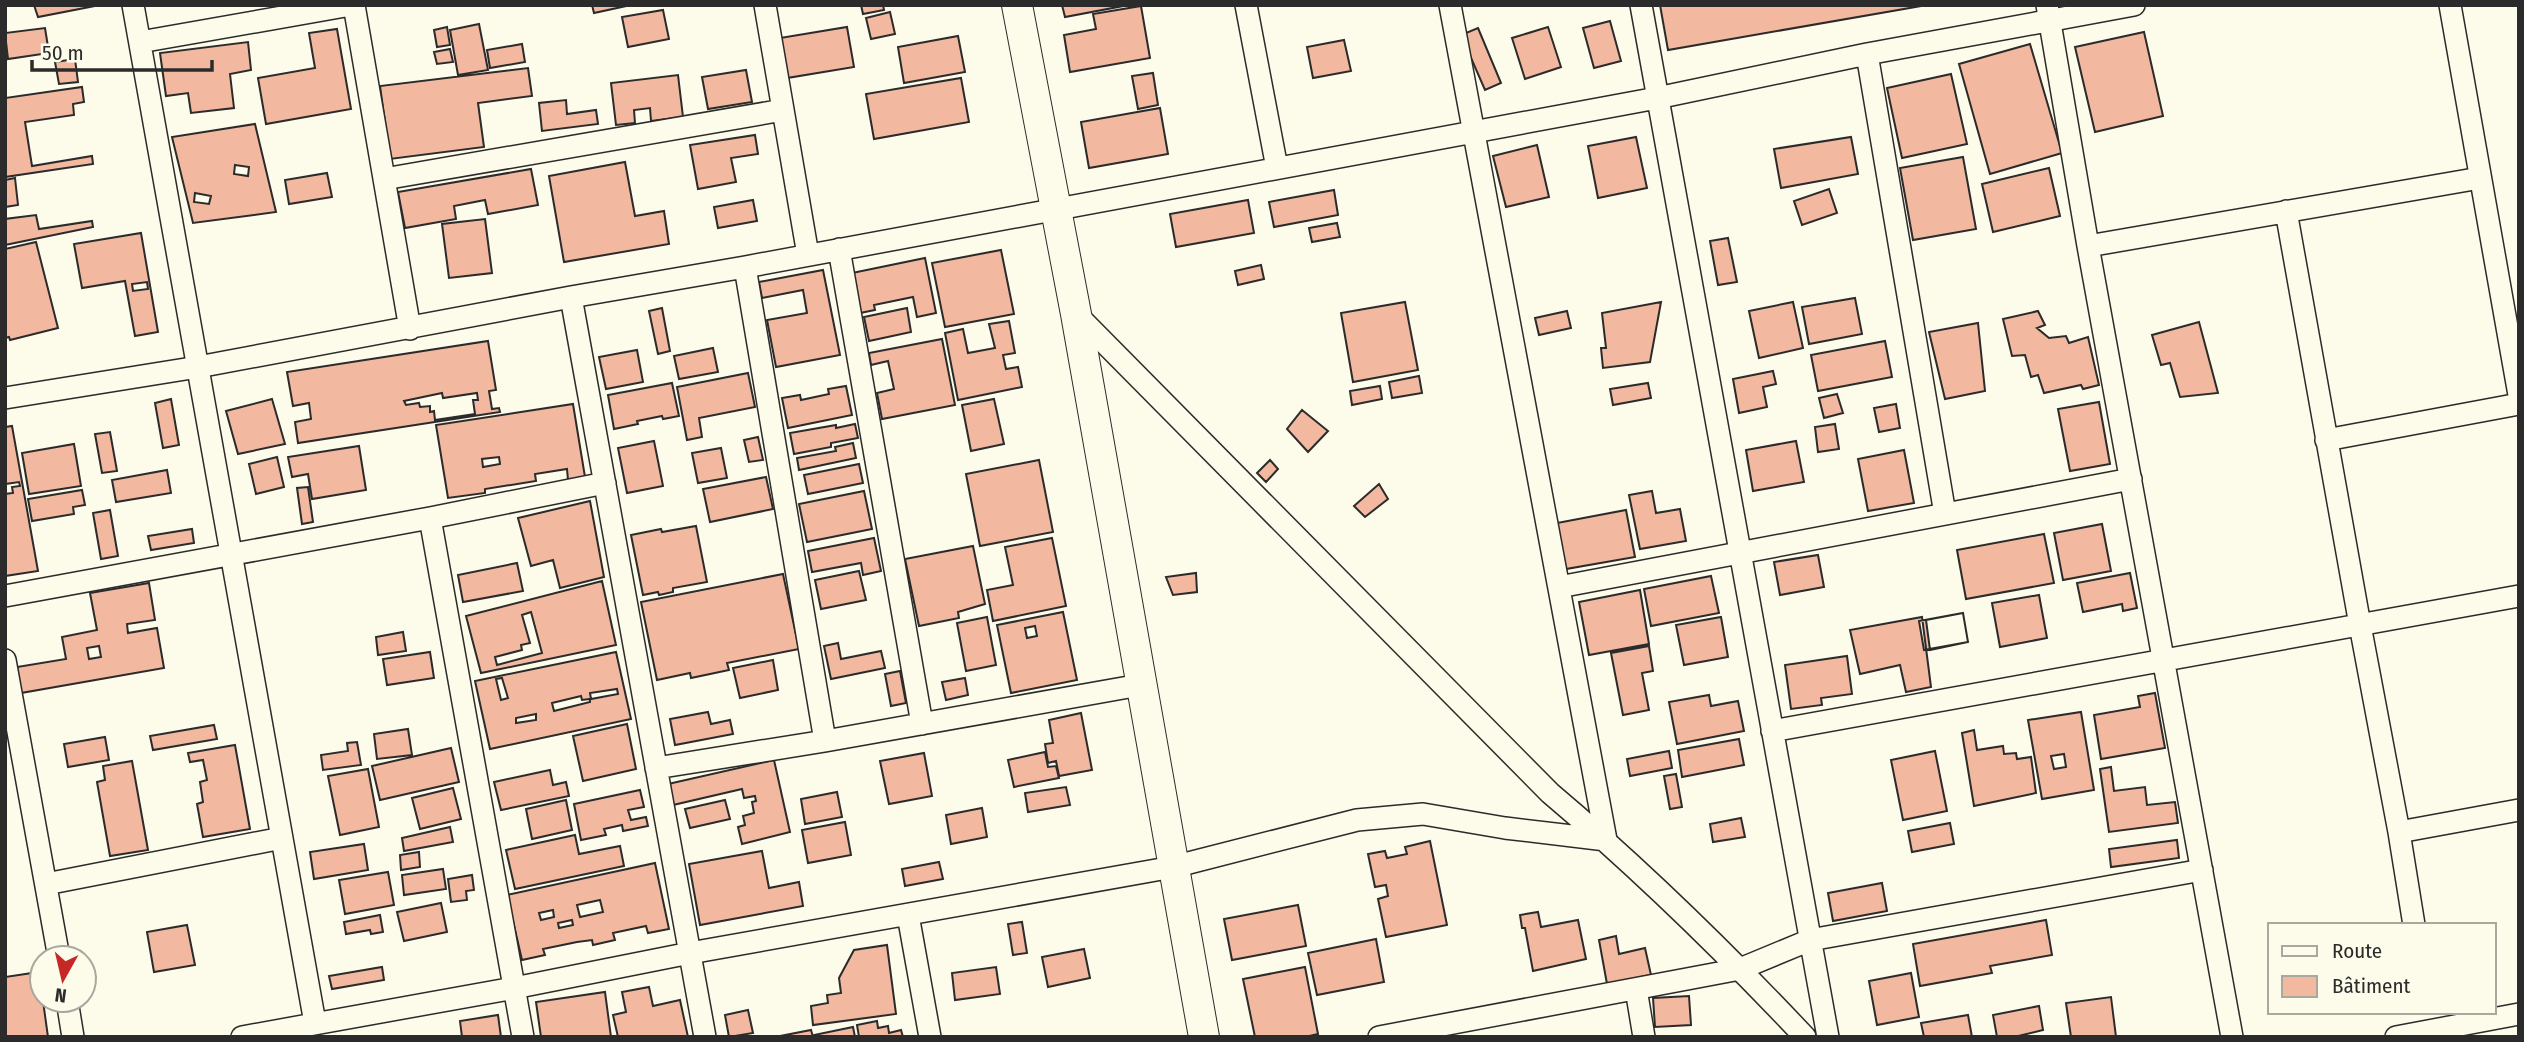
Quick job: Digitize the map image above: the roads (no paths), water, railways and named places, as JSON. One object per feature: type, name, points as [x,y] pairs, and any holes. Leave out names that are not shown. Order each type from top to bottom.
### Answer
[{"type":"street","points":[[133,5],[315,1023]]},
{"type":"street","points":[[140,42],[353,5],[410,329]]},
{"type":"street","points":[[765,5],[808,255]]},
{"type":"street","points":[[1017,5],[1076,314],[1203,1037]]},
{"type":"street","points":[[1246,5],[1277,168]]},
{"type":"street","points":[[1450,5],[1606,839]]},
{"type":"street","points":[[1641,5],[1828,1037]]},
{"type":"street","points":[[5,398],[410,329],[571,297],[1657,98],[2048,13],[2134,5]]},
{"type":"street","points":[[2450,5],[2518,381]]},
{"type":"street","points":[[2048,13],[2232,1037]]},
{"type":"street","points":[[1867,54],[1945,514]]},
{"type":"street","points":[[384,178],[783,110]]},
{"type":"street","points":[[2088,246],[2480,178]]},
{"type":"street","points":[[2286,211],[2414,923]]},
{"type":"street","points":[[839,249],[922,724]]},
{"type":"street","points":[[745,267],[825,741]]},
{"type":"street","points":[[571,297],[705,1037]]},
{"type":"street","points":[[1076,314],[1550,793],[1606,839],[1740,969],[1805,1037]]},
{"type":"street","points":[[2326,440],[2519,404]]},
{"type":"street","points":[[1559,587],[2131,480]]},
{"type":"street","points":[[5,597],[605,483]]},
{"type":"street","points":[[430,518],[523,1037]]},
{"type":"street","points":[[1772,731],[2519,596]]},
{"type":"street","points":[[5,660],[57,944]]},
{"type":"street","points":[[656,768],[1140,685]]},
{"type":"street","points":[[2399,832],[2519,810]]},
{"type":"street","points":[[242,1037],[690,953],[1173,867],[1357,820],[1423,814],[1505,828],[1606,839]]},
{"type":"street","points":[[46,884],[282,838]]},
{"type":"street","points":[[1379,1037],[1440,1031],[1740,969],[1810,940],[2202,870]]},
{"type":"street","points":[[908,915],[930,1037]]},
{"type":"street","points":[[1636,989],[1644,1037]]},
{"type":"street","points":[[69,1014],[73,1037]]},
{"type":"street","points":[[2396,1037],[2430,1026],[2519,1014]]}]
